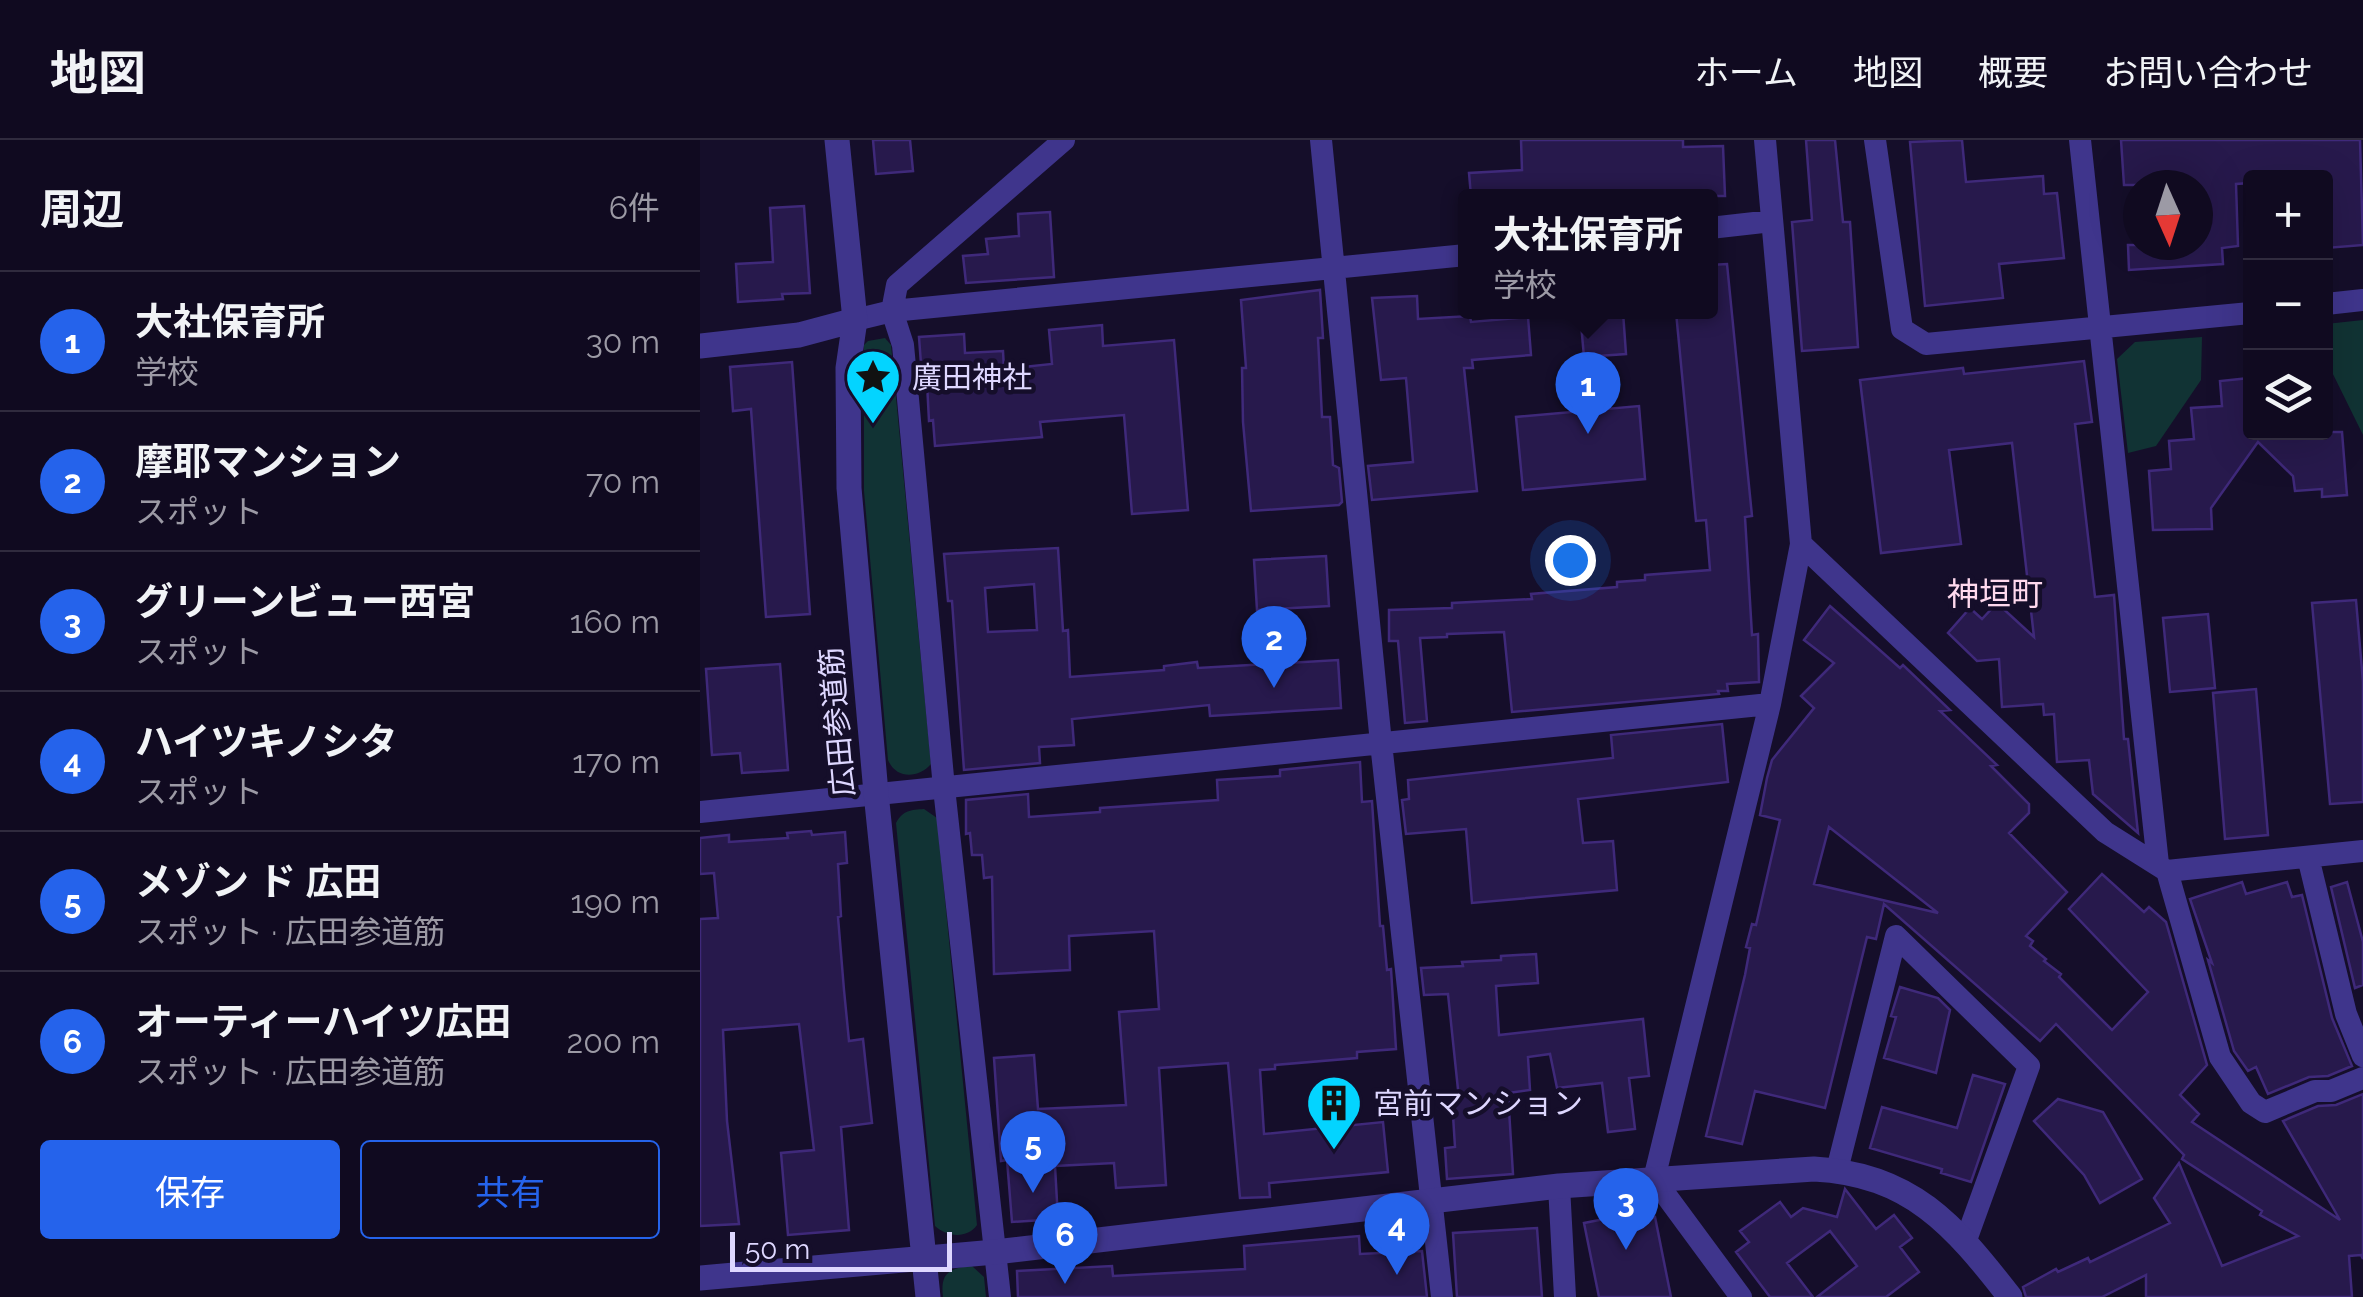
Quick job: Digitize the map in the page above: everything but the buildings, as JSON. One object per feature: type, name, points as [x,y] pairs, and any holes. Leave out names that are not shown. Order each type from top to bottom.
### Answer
[{"type":"street","name":"広田参道筋","points":[[837,140],[855,320],[848,368],[849,488],[928,1297]]},
{"type":"street","points":[[1000,1297],[944,788],[904,345],[892,311],[898,286],[1064,140]]},
{"type":"street","points":[[1320,140],[1442,1297]]},
{"type":"street","points":[[1654,1179],[1770,704],[1801,544],[1764,140]]},
{"type":"street","points":[[1875,140],[1902,329],[1926,344],[2243,314]]},
{"type":"street","points":[[2080,140],[2163,868],[2220,1057],[2251,1103],[2265,1112],[2315,1090],[2331,1091],[2363,1078]]},
{"type":"street","points":[[1718,227],[1772,221]]},
{"type":"street","points":[[700,346],[799,335],[892,311],[1458,256]]},
{"type":"street","points":[[2333,303],[2363,300]]},
{"type":"street","points":[[1801,544],[2106,832],[2163,868],[2363,852]]},
{"type":"street","points":[[700,812],[1770,704]]},
{"type":"street","points":[[2308,857],[2346,1014],[2363,1056]]},
{"type":"street","points":[[1837,1170],[1896,936],[2029,1066],[1966,1240]]},
{"type":"street","points":[[700,1278],[995,1252],[1559,1186],[1837,1170],[1882,1180],[1937,1213],[1966,1240],[2010,1297]]},
{"type":"street","points":[[1654,1179],[1741,1297]]},
{"type":"street","points":[[1559,1186],[1565,1297]]},
{"type":"green space","points":[[2363,320],[2363,435],[2333,374],[2333,323]]},
{"type":"green space","points":[[2202,337],[2201,380],[2156,446],[2128,453],[2117,359],[2135,342]]},
{"type":"green space","points":[[885,338],[891,345],[931,764],[908,775],[896,771],[888,760],[864,491],[864,345]]},
{"type":"green space","points":[[924,809],[937,818],[977,1225],[968,1233],[957,1235],[935,1226],[896,823],[911,810]]},
{"type":"green space","points":[[972,1266],[984,1277],[986,1297],[943,1297],[943,1282],[948,1273]]},
{"type":"place","name":"廣田神社","points":[[873,426]]},
{"type":"place","name":"大社保育所","points":[[1588,434]]},
{"type":"place","name":"摩耶マンション","points":[[1274,688]]},
{"type":"place","name":"宮前マンション","points":[[1334,1152]]},
{"type":"place","name":"メゾン ド 広田","points":[[1033,1193]]},
{"type":"place","name":"グリーンビュー西宮","points":[[1626,1250]]},
{"type":"place","name":"ハイツキノシタ","points":[[1397,1275]]},
{"type":"place","name":"オーティーハイツ広田","points":[[1065,1284]]},
{"type":"district","name":"神垣町","points":[[1995,593]]}]
